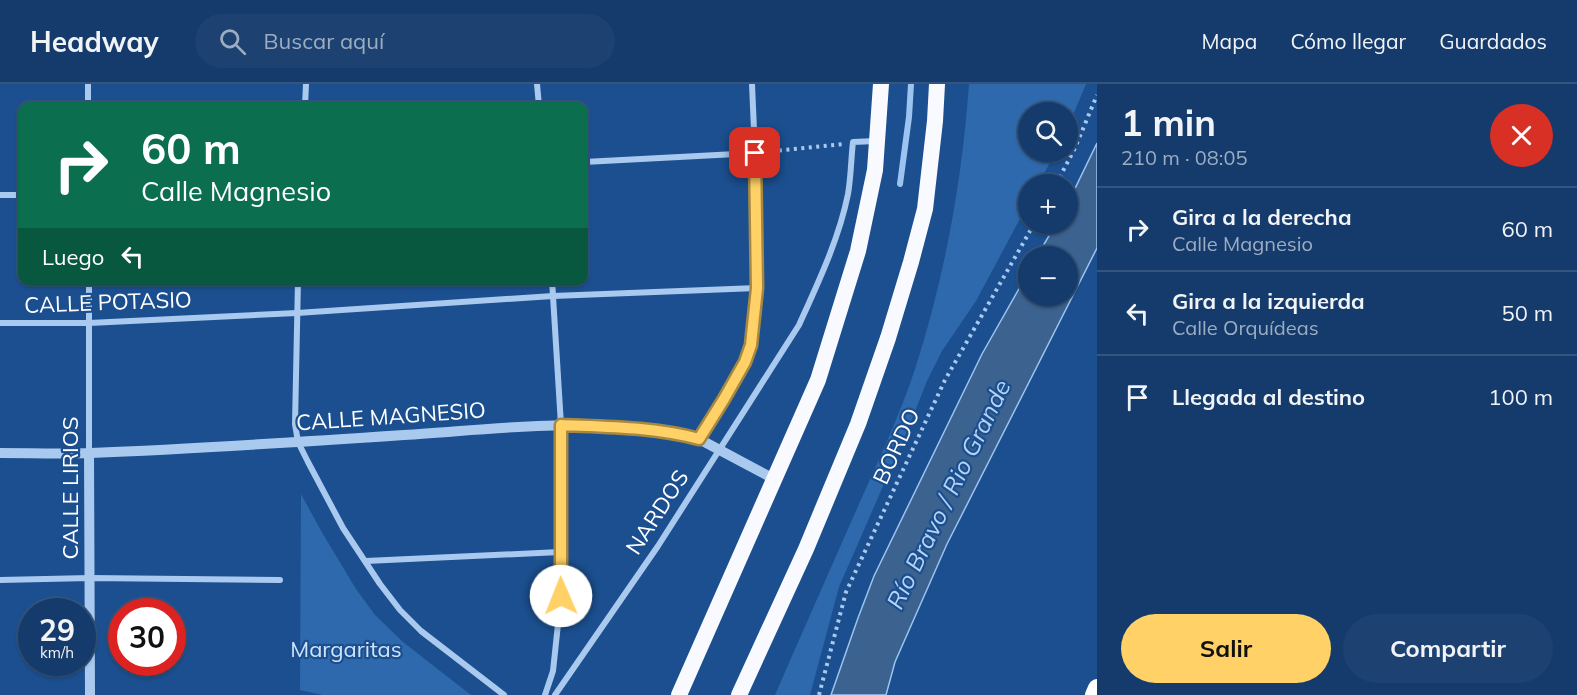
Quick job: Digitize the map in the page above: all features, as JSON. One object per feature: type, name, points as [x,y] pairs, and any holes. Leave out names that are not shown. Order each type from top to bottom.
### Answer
[{"type":"highway","points":[[679,695],[818,380],[858,251],[875,170],[881,84]]},
{"type":"highway","points":[[739,695],[841,466],[888,338],[925,209],[937,84]]},
{"type":"highway","points":[[1094,695],[1097,688]]},
{"type":"street","points":[[88,84],[88,102]]},
{"type":"street","points":[[305,102],[306,84]]},
{"type":"street","points":[[537,84],[539,102]]},
{"type":"street","points":[[699,439],[745,362],[751,345],[757,288],[752,84]]},
{"type":"street","points":[[853,142],[876,141]]},
{"type":"street","name":"NARDOS","points":[[555,695],[658,546],[799,325],[836,236],[848,193],[853,142]]},
{"type":"street","points":[[588,162],[755,153]]},
{"type":"street","points":[[0,195],[18,195]]},
{"type":"street","name":"CALLE LIRIOS","points":[[89,285],[90,695]]},
{"type":"street","points":[[298,285],[295,424],[298,442],[343,528],[400,610],[421,631],[504,695]]},
{"type":"street","points":[[545,695],[553,671],[561,596],[561,425],[552,285]]},
{"type":"street","name":"CALLE POTASIO","points":[[0,323],[89,323],[297,313],[553,296],[757,288]]},
{"type":"street","name":"CALLE MAGNESIO","points":[[0,453],[89,453],[561,425],[661,431],[699,439],[774,479]]},
{"type":"street","points":[[366,561],[560,552]]},
{"type":"street","points":[[0,580],[90,578],[280,580]]},
{"type":"path","points":[[1061,174],[1097,95]]},
{"type":"path","points":[[755,153],[853,142]]},
{"type":"path","name":"BORDO","points":[[819,695],[846,592],[945,380],[1028,234]]},
{"type":"green space","points":[[969,84],[1086,84],[1078,103],[1018,102],[1018,162],[1050,162],[1044,174],[1018,174],[1018,223],[976,301],[942,351],[927,381],[839,587],[810,695],[775,695],[889,437],[915,369],[935,299],[951,228]]},
{"type":"green space","name":"Margaritas","points":[[301,494],[356,589],[375,615],[403,642],[471,695],[323,695],[300,690]]},
{"type":"water","points":[[1097,143],[1097,248],[1078,285],[1078,246],[1043,246],[1050,234],[1078,234],[1078,182]]},
{"type":"water","name":"Río Bravo / Rio Grande","points":[[1018,290],[1018,306],[1068,306],[947,544],[895,662],[886,695],[831,695],[874,576],[982,354]]},
{"type":"waterway","points":[[900,184],[911,84]]},
{"type":"route","points":[[561,596],[561,425],[661,431],[699,439],[745,362],[751,345],[757,288],[755,153]]}]
